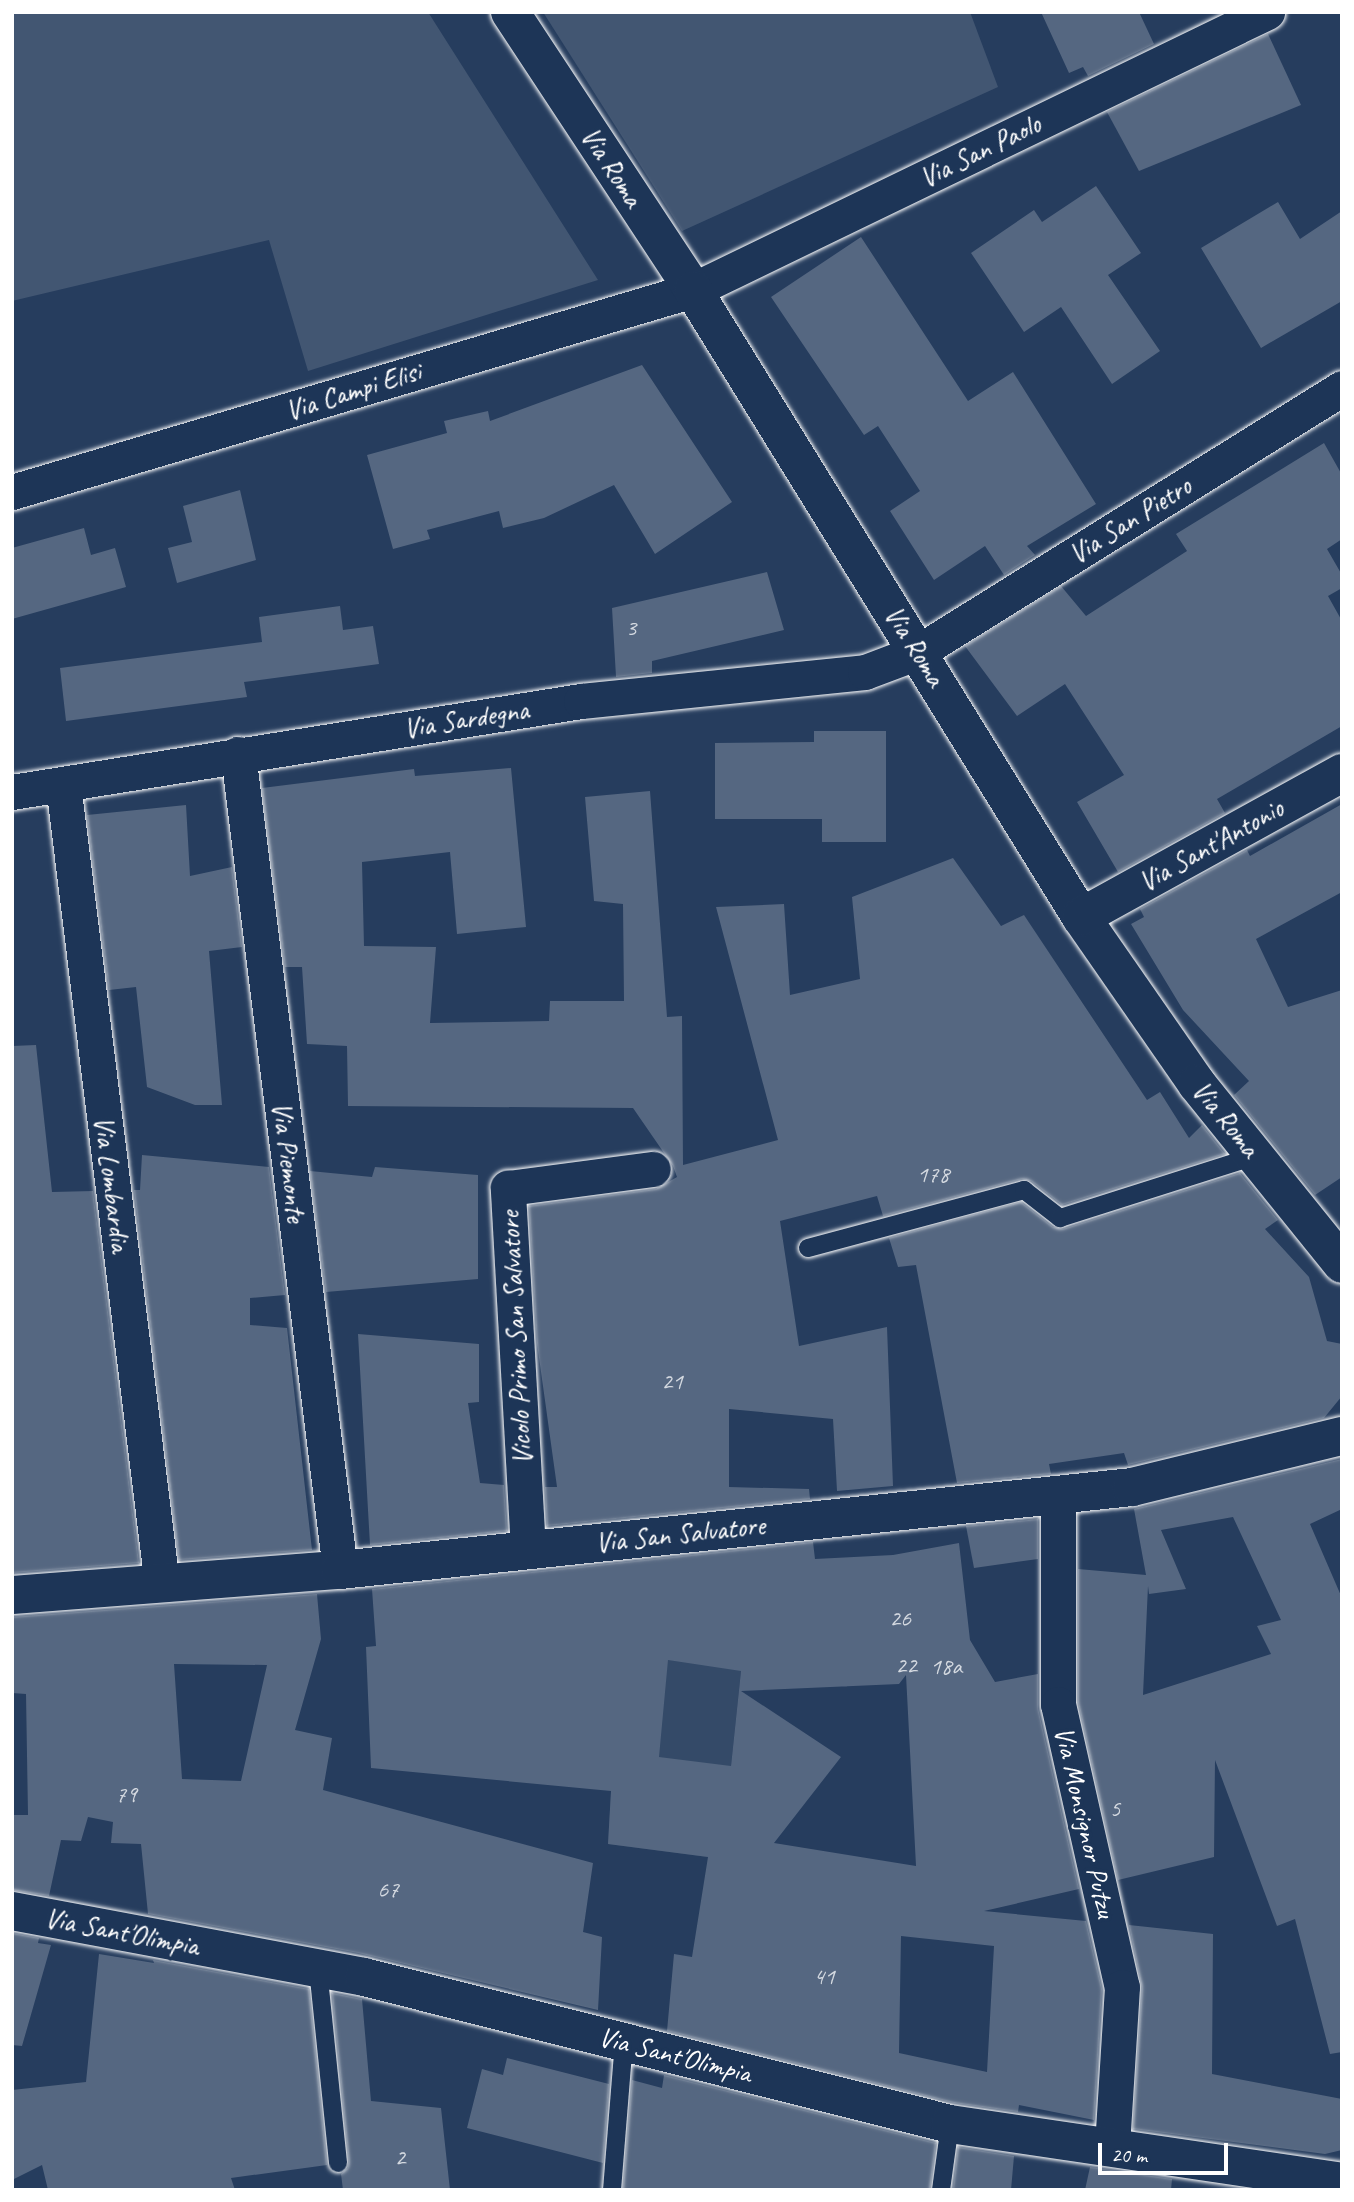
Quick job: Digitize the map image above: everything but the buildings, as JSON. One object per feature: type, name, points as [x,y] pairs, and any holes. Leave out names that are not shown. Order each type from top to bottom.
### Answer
[{"type":"street","name":"Via Roma","points":[[510,12],[693,290],[1081,917],[1197,1084],[1342,1264]]},
{"type":"street","name":"Via San Paolo","points":[[693,290],[1267,12]]},
{"type":"street","name":"Via Campi Elisi","points":[[12,492],[693,290]]},
{"type":"street","name":"Via San Pietro","points":[[918,652],[1342,388]]},
{"type":"street","name":"Via Sardegna","points":[[12,792],[616,696],[865,672],[918,652]]},
{"type":"street","name":"Via Piemonte","points":[[238,754],[340,1570]]},
{"type":"street","name":"Via Sant'Antonio","points":[[1081,917],[1342,772]]},
{"type":"street","name":"Via Lombardia","points":[[63,784],[162,1584]]},
{"type":"street","name":"Vicolo Primo San Salvatore","points":[[528,1550],[508,1188],[653,1169]]},
{"type":"street","name":"Via San Salvatore","points":[[12,1595],[340,1570],[1132,1487],[1342,1436]]},
{"type":"street","name":"Via Monsignor Putzu","points":[[1058,1494],[1058,1704],[1122,1987],[1112,2148]]},
{"type":"street","name":"Via Sant'Olimpia","points":[[12,1911],[364,1977],[950,2124],[1342,2182]]},
{"type":"lane","points":[[808,1248],[1024,1190],[1060,1217],[1255,1156]]},
{"type":"lane","points":[[318,1969],[338,2163]]},
{"type":"lane","points":[[612,2190],[624,2042]]},
{"type":"lane","points":[[941,2190],[950,2124]]},
{"type":"shaded area","points":[[12,12],[428,12],[598,280],[308,371],[269,240],[12,301]]},
{"type":"shaded area","points":[[543,12],[970,12],[998,87],[682,231]]},
{"type":"shaded area","points":[[624,1569],[741,1671],[731,1766],[708,1857],[608,1844]]}]
